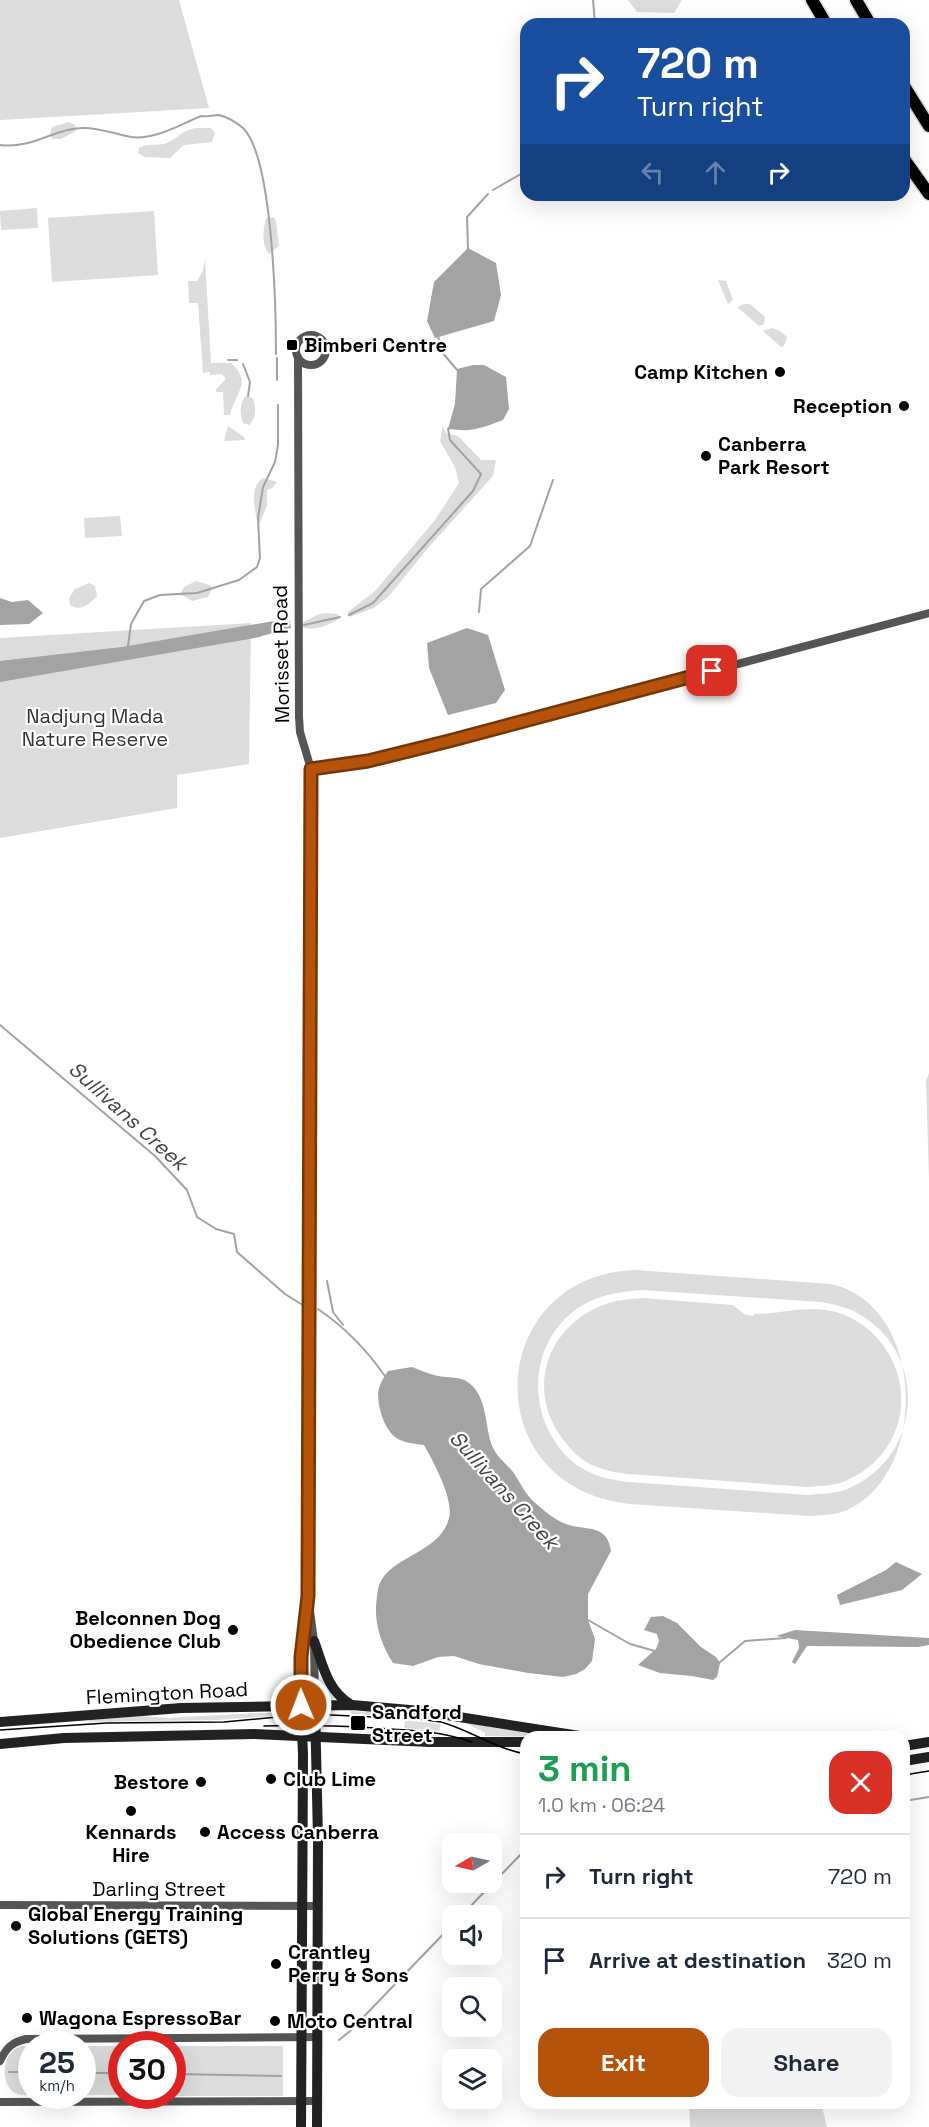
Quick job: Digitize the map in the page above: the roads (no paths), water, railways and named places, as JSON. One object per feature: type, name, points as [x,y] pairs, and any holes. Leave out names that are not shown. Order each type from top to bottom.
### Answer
[{"type":"highway","points":[[812,0],[822,18]]},
{"type":"highway","points":[[856,0],[866,18]]},
{"type":"highway","points":[[910,96],[929,126]]},
{"type":"highway","points":[[910,167],[929,194]]},
{"type":"main road","points":[[314,1641],[332,1688],[339,1697],[352,1705]]},
{"type":"main road","name":"Morisset Road","points":[[301,1705],[303,1736]]},
{"type":"main road","points":[[315,1705],[318,1906],[317,2127]]},
{"type":"main road","name":"Flemington Road","points":[[0,1722],[181,1708],[352,1705],[421,1711],[548,1731]]},
{"type":"main road","name":"Flemington Road","points":[[0,1743],[64,1738],[254,1734],[430,1742],[520,1742]]},
{"type":"main road","points":[[301,2127],[303,1736]]},
{"type":"main road","points":[[910,1745],[929,1742]]},
{"type":"main road","points":[[910,1760],[929,1757]]},
{"type":"street","name":"Morisset Road","points":[[298,358],[306,364],[316,364],[326,352],[324,342],[316,335],[307,335],[302,337],[295,349],[298,358],[299,717],[300,732],[311,769],[308,1596],[301,1657],[301,1705]]},
{"type":"street","points":[[311,769],[368,761],[460,739],[929,613]]},
{"type":"street","name":"Morisset Road","points":[[308,1596],[314,1641],[315,1705]]},
{"type":"street","name":"Darling Street","points":[[0,1905],[318,1906]]},
{"type":"street","points":[[0,2061],[14,2042],[26,2039],[317,2037]]},
{"type":"street","points":[[0,2102],[317,2101]]},
{"type":"water","points":[[468,248],[496,263],[501,295],[494,321],[435,338],[427,321],[434,282]]},
{"type":"water","points":[[484,365],[506,377],[509,409],[503,420],[490,425],[467,430],[448,429],[455,404],[457,369]]},
{"type":"water","points":[[0,598],[12,602],[28,600],[43,613],[29,624],[0,625]]},
{"type":"water","points":[[274,621],[290,621],[291,628],[255,638],[0,682],[0,661],[122,647]]},
{"type":"water","points":[[467,628],[488,635],[505,690],[496,703],[448,715],[429,668],[427,643]]},
{"type":"water","points":[[412,1367],[438,1376],[462,1379],[469,1383],[479,1396],[485,1411],[493,1448],[531,1499],[559,1521],[596,1530],[606,1536],[611,1551],[588,1594],[588,1620],[595,1639],[592,1661],[576,1674],[563,1677],[528,1673],[479,1664],[454,1656],[438,1657],[413,1666],[393,1663],[389,1656],[380,1636],[377,1621],[376,1606],[380,1583],[395,1566],[437,1539],[449,1518],[450,1510],[442,1480],[424,1445],[406,1442],[395,1437],[386,1426],[379,1406],[378,1393],[388,1371]]},
{"type":"water","points":[[896,1562],[922,1574],[902,1590],[840,1605],[837,1595],[886,1570]]},
{"type":"water","points":[[663,1616],[677,1623],[701,1647],[716,1657],[720,1663],[717,1677],[713,1680],[660,1673],[638,1665],[656,1649],[659,1641],[657,1634],[644,1630],[651,1617]]},
{"type":"water","points":[[795,1630],[929,1638],[929,1645],[918,1647],[807,1646],[795,1664],[792,1662],[799,1648],[798,1640],[776,1636]]},
{"type":"waterway","points":[[593,0],[594,18]]},
{"type":"waterway","points":[[0,145],[33,142],[71,129],[81,128],[131,137],[149,136],[201,116],[219,115],[241,126],[253,144],[261,169],[267,201],[271,235],[276,354]]},
{"type":"waterway","points":[[493,190],[520,174]]},
{"type":"waterway","points":[[468,249],[467,217],[488,194]]},
{"type":"waterway","points":[[438,335],[441,351],[458,371]]},
{"type":"waterway","points":[[277,358],[277,380]]},
{"type":"waterway","points":[[228,360],[237,360]]},
{"type":"waterway","points":[[243,364],[250,382],[248,396]]},
{"type":"waterway","points":[[128,646],[131,624],[144,601],[160,595],[197,593],[239,580],[257,567],[260,558],[258,518],[263,487],[275,462],[278,445],[278,405]]},
{"type":"waterway","points":[[349,615],[373,603],[473,491],[481,474],[450,440],[448,429],[450,428]]},
{"type":"waterway","points":[[479,612],[481,589],[530,546],[553,480]]},
{"type":"waterway","points":[[304,625],[340,617]]},
{"type":"waterway","name":"Sullivans Creek","points":[[0,1025],[155,1156],[187,1190],[197,1217],[216,1229],[234,1234],[237,1252],[285,1294],[301,1304]]},
{"type":"waterway","points":[[327,1281],[333,1312],[343,1325]]},
{"type":"waterway","name":"Sullivans Creek","points":[[318,1309],[355,1339],[385,1376]]},
{"type":"waterway","name":"Sullivans Creek","points":[[588,1620],[630,1644],[655,1651]]},
{"type":"waterway","name":"Sullivans Creek","points":[[719,1663],[745,1641],[786,1638]]},
{"type":"waterway","points":[[910,1800],[929,1797]]},
{"type":"waterway","points":[[472,1905],[520,1855]]},
{"type":"waterway","points":[[339,2040],[442,1935]]},
{"type":"waterway","points":[[9,2072],[18,2072]]},
{"type":"waterway","points":[[96,2073],[108,2073]]},
{"type":"waterway","points":[[186,2074],[281,2076]]},
{"type":"tram line","points":[[0,1730],[107,1723],[224,1722],[309,1714],[441,1722],[520,1753]]},
{"type":"tram line","points":[[264,1726],[334,1726],[413,1730],[448,1735],[472,1742]]},
{"type":"tram line","points":[[910,1774],[929,1771]]},
{"type":"place","name":"Bimberi Centre","points":[[292,345]]},
{"type":"place","name":"Camp Kitchen","points":[[780,372]]},
{"type":"place","name":"Reception","points":[[904,406]]},
{"type":"place","name":"Canberra Park Resort","points":[[706,456]]},
{"type":"place","name":"Belconnen Dog Obedience Club","points":[[233,1630]]},
{"type":"place","name":"Sandford Street","points":[[358,1723]]},
{"type":"place","name":"Club Lime","points":[[271,1779]]},
{"type":"place","name":"Bestore","points":[[201,1782]]},
{"type":"place","name":"Kennards Hire","points":[[131,1811]]},
{"type":"place","name":"Access Canberra","points":[[205,1832]]},
{"type":"place","name":"Global Energy Training Solutions (GETS)","points":[[16,1926]]},
{"type":"place","name":"Crantley Perry & Sons","points":[[276,1964]]},
{"type":"place","name":"Wagona EspressoBar","points":[[27,2018]]},
{"type":"place","name":"Moto Central","points":[[275,2021]]},
{"type":"park label","name":"Nadjung Mada Nature Reserve","points":[[95,728]]}]
